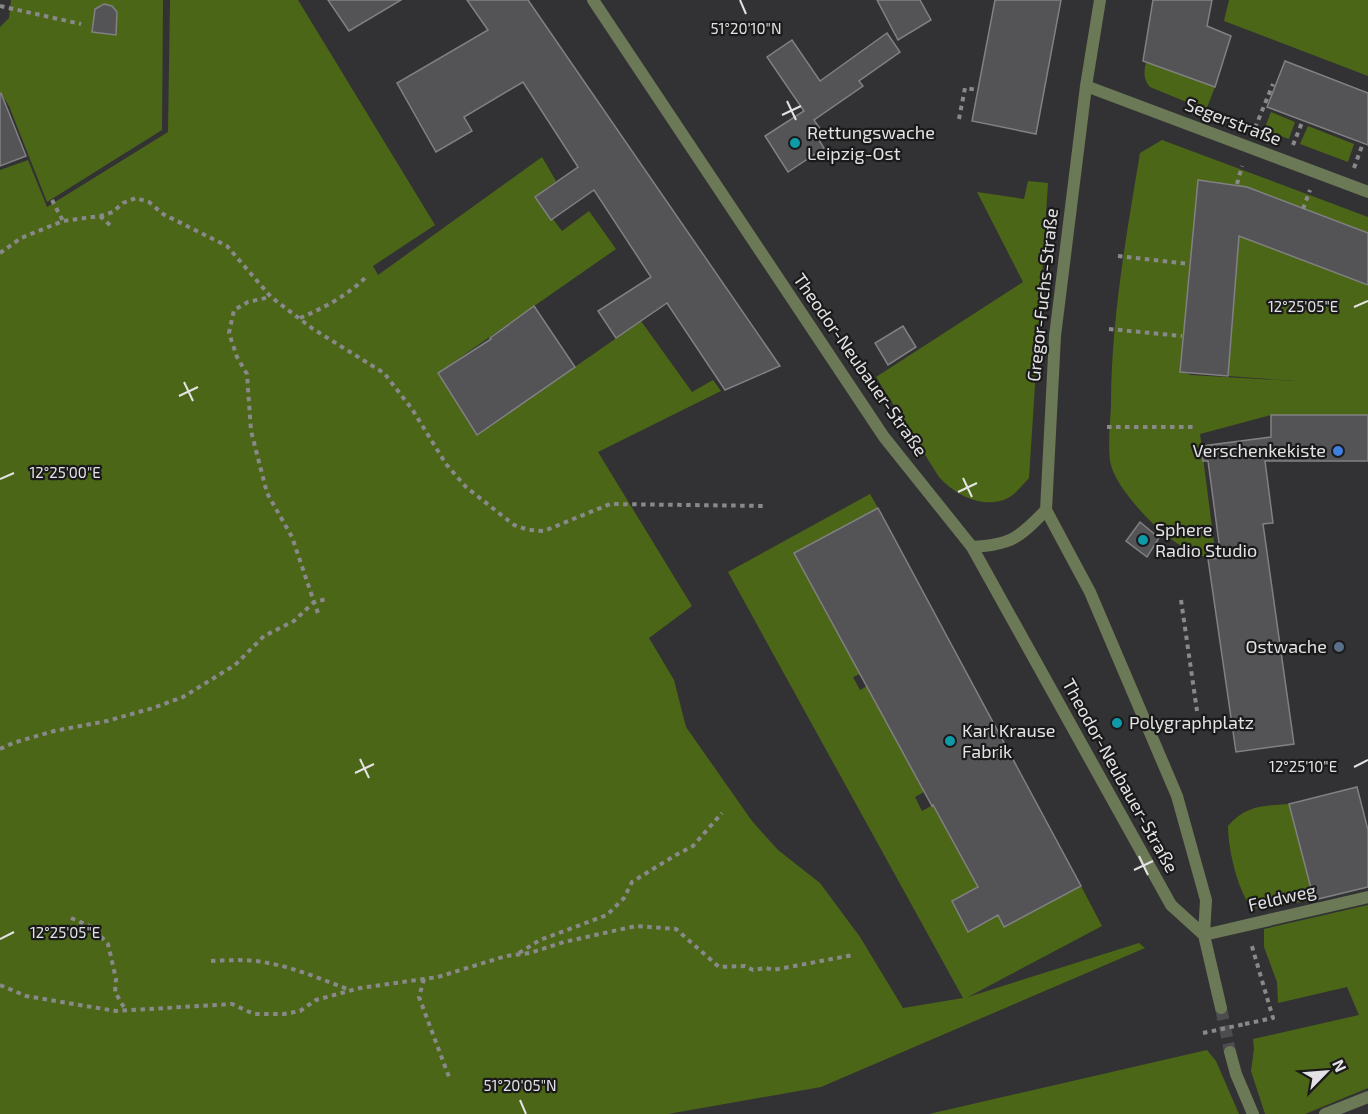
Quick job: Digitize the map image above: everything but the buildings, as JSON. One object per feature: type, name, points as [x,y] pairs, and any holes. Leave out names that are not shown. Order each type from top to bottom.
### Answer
[{"type":"street","name":"Theodor-Neubauer-Straße","points":[[592,0],[884,438],[972,547],[1171,904],[1204,935]]},
{"type":"street","name":"Gregor-Fuchs-Straße","points":[[1046,510],[1055,336],[1086,86],[1100,0]]},
{"type":"street","name":"Segerstraße","points":[[1086,86],[1368,192]]},
{"type":"street","name":"Theodor-Neubauer-Straße","points":[[1046,510],[1090,592],[1177,796],[1206,900],[1204,935],[1221,1008]]},
{"type":"street","points":[[972,547],[999,546],[1025,532],[1046,510]]},
{"type":"street","name":"Feldweg","points":[[1204,935],[1368,897]]},
{"type":"street","points":[[1230,1052],[1236,1074],[1253,1114]]},
{"type":"street","points":[[1325,1114],[1368,1097]]},
{"type":"path","points":[[0,6],[81,24]]},
{"type":"path","points":[[1254,131],[1273,84]]},
{"type":"path","points":[[959,119],[965,88],[978,90]]},
{"type":"path","points":[[1293,146],[1303,120]]},
{"type":"path","points":[[1354,169],[1364,143]]},
{"type":"path","points":[[1237,184],[1243,163]]},
{"type":"path","points":[[1303,208],[1311,189]]},
{"type":"path","points":[[0,253],[21,238],[63,221],[113,212],[123,203],[136,198],[149,202],[163,214],[227,246],[271,297],[384,373],[412,409],[446,464],[466,487],[514,525],[529,530],[544,531],[610,504],[765,506]]},
{"type":"path","points":[[52,200],[63,221]]},
{"type":"path","points":[[100,216],[111,227]]},
{"type":"path","points":[[1118,256],[1189,264]]},
{"type":"path","points":[[300,318],[319,310],[356,288],[366,277]]},
{"type":"path","points":[[271,297],[248,302],[234,310],[229,333],[237,357],[247,374],[251,431],[267,493],[292,537],[318,612]]},
{"type":"path","points":[[1109,329],[1182,336]]},
{"type":"path","points":[[1107,427],[1193,427]]},
{"type":"path","points":[[0,749],[54,731],[107,721],[183,697],[235,665],[264,636],[294,621],[314,602],[327,599]]},
{"type":"path","points":[[1181,600],[1197,711]]},
{"type":"path","points":[[516,955],[540,940],[607,915],[624,898],[632,882],[674,855],[693,846],[722,813]]},
{"type":"path","points":[[71,918],[92,927],[108,944],[116,979],[115,992],[126,1011]]},
{"type":"path","points":[[0,985],[26,996],[116,1011],[232,1004],[254,1014],[284,1014],[300,1011],[316,1000],[350,990],[438,977],[506,956],[530,953],[564,942],[636,926],[676,929],[719,967],[745,966],[753,970],[766,968],[773,970],[853,955]]},
{"type":"path","points":[[1203,1033],[1273,1018],[1253,950]]},
{"type":"path","points":[[212,961],[241,960],[269,963],[311,975],[350,990]]},
{"type":"path","points":[[424,979],[419,997],[449,1077]]},
{"type":"green space","points":[[11,0],[163,0],[162,130],[47,202],[9,106],[0,92],[0,27],[9,18]]},
{"type":"green space","points":[[170,0],[298,0],[435,225],[373,266],[378,275],[542,157],[556,181],[535,197],[551,220],[553,219],[562,231],[589,211],[616,249],[438,373],[477,435],[641,321],[692,392],[713,380],[721,391],[598,452],[692,606],[649,638],[674,680],[686,727],[752,821],[778,850],[820,883],[860,937],[903,1008],[963,998],[728,572],[870,494],[878,508],[795,553],[860,674],[853,677],[860,690],[867,686],[924,792],[915,797],[922,811],[933,805],[978,887],[952,901],[968,931],[998,915],[1005,927],[1081,886],[1102,926],[968,997],[1139,943],[1145,948],[821,1087],[668,1114],[0,1114],[0,170],[28,160],[47,207],[168,132]]},
{"type":"green space","points":[[1229,0],[1368,0],[1368,76],[1224,21]]},
{"type":"green space","points":[[1146,62],[1215,87],[1206,110],[1150,87],[1145,75]]},
{"type":"green space","points":[[1271,112],[1295,122],[1289,139],[1264,130]]},
{"type":"green space","points":[[1308,126],[1354,144],[1348,162],[1300,144]]},
{"type":"green space","points":[[1162,140],[1368,217],[1368,415],[1271,415],[1200,434],[1216,558],[1196,554],[1164,534],[1124,490],[1110,461],[1116,311],[1140,153]],"holes":[[[1198,180],[1237,185],[1228,376],[1295,381],[1191,375],[1180,371]]]},
{"type":"green space","points":[[1028,181],[1048,183],[1029,478],[1008,498],[999,501],[980,501],[970,499],[953,490],[939,477],[876,377],[1023,282],[977,192],[1024,199]]},
{"type":"green space","points":[[1289,804],[1314,900],[1258,909],[1248,902],[1239,884],[1231,854],[1228,826],[1248,810]]},
{"type":"green space","points":[[1368,905],[1368,1088],[1305,1114],[1265,1114],[1251,1071],[1253,1039],[1359,1015],[1347,987],[1278,1003],[1277,982],[1264,947],[1264,929]]},
{"type":"green space","points":[[1207,1050],[1216,1061],[1239,1114],[929,1114]]},
{"type":"tunnel","points":[[1221,1008],[1230,1052]]},
{"type":"place","name":"Rettungswache Leipzig-Ost","points":[[795,143]]},
{"type":"place","name":"Verschenkekiste","points":[[1338,451]]},
{"type":"place","name":"Sphere Radio Studio","points":[[1143,540]]},
{"type":"place","name":"Ostwache","points":[[1339,647]]},
{"type":"place","name":"Polygraphplatz","points":[[1117,723]]},
{"type":"place","name":"Karl Krause Fabrik","points":[[950,741]]}]
